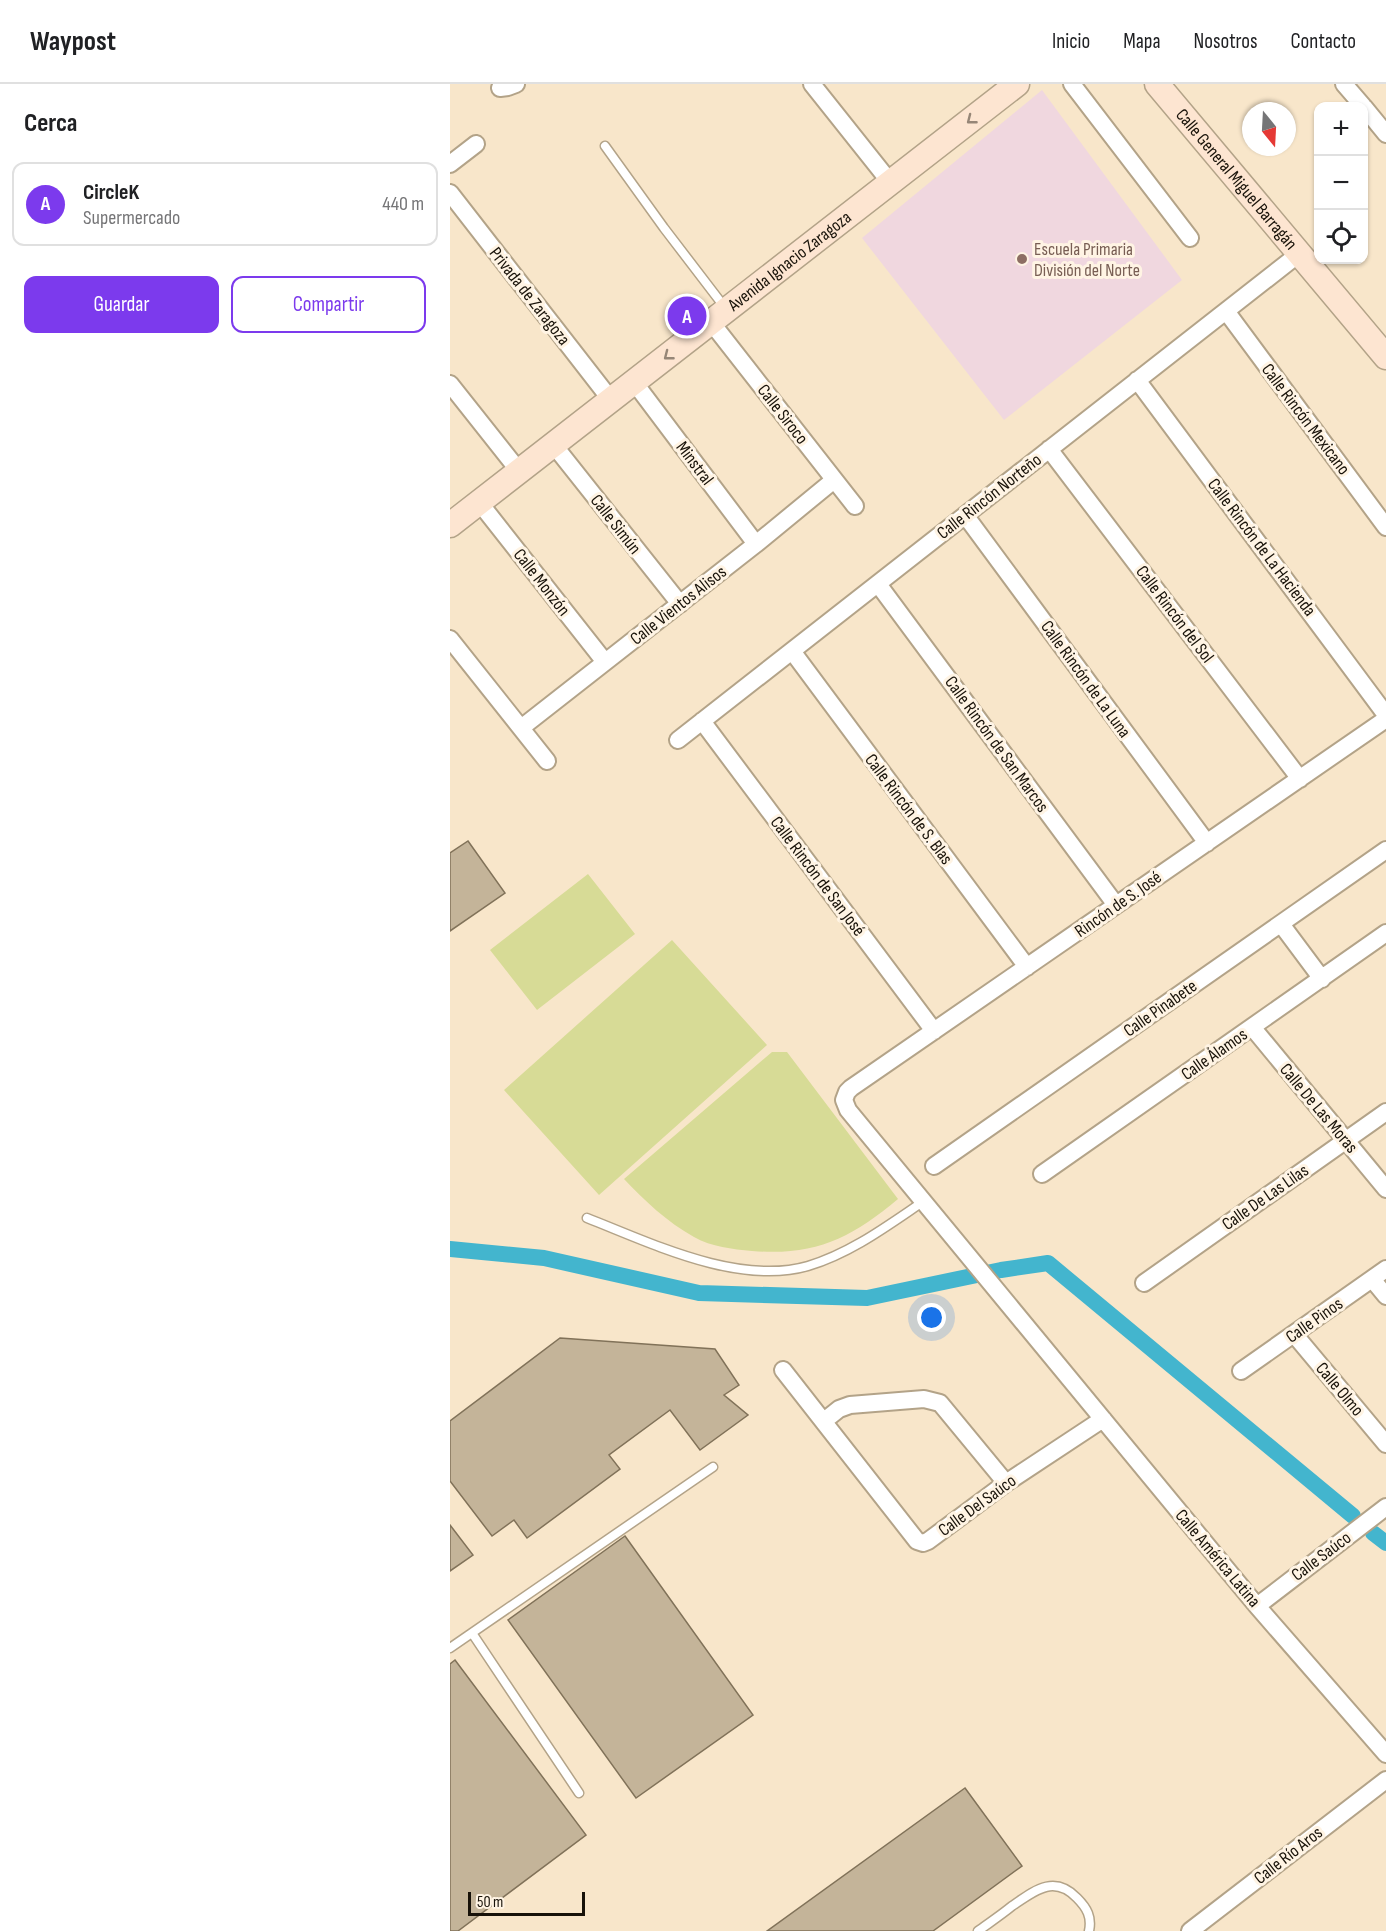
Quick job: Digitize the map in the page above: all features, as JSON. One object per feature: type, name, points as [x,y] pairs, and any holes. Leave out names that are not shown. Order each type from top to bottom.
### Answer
[{"type":"main road","name":"Avenida Ignacio Zaragoza","points":[[450,525],[1017,84]]},
{"type":"main road","name":"Calle General Miguel Barragán","points":[[1157,84],[1386,357]]},
{"type":"street","points":[[812,84],[890,182]]},
{"type":"street","points":[[1072,84],[1190,238]]},
{"type":"street","points":[[1344,84],[1359,102]]},
{"type":"street","points":[[1368,113],[1386,134]]},
{"type":"street","points":[[450,164],[476,144]]},
{"type":"street","name":"Privada de Zaragoza","points":[[450,193],[611,400]]},
{"type":"street","name":"Calle Rincón Norteño","points":[[678,740],[1300,253]]},
{"type":"street","name":"Calle Rincón Mexicano","points":[[1226,311],[1386,527]]},
{"type":"street","name":"Calle Siroco","points":[[718,316],[834,480],[855,506]]},
{"type":"street","name":"Calle Rincón de La Hacienda","points":[[1137,380],[1386,715]]},
{"type":"street","name":"Minstral","points":[[634,382],[756,544]]},
{"type":"street","points":[[450,384],[519,471]]},
{"type":"street","name":"Calle Simún","points":[[553,444],[680,604]]},
{"type":"street","name":"Calle Rincón del Sol","points":[[1049,449],[1300,778]]},
{"type":"street","name":"Calle Vientos Alisos","points":[[521,728],[834,480]]},
{"type":"street","name":"Calle Monzón","points":[[479,502],[605,662]]},
{"type":"street","name":"Calle Rincón de La Luna","points":[[965,515],[1207,843]]},
{"type":"street","name":"Calle Rincón de San Marcos","points":[[878,584],[1116,905]]},
{"type":"street","points":[[451,640],[547,761]]},
{"type":"street","name":"Calle Rincón de S. Blas","points":[[792,651],[1027,967]]},
{"type":"street","name":"Rincón de S. José","points":[[851,1088],[1386,719]]},
{"type":"street","name":"Calle Rincón de San José","points":[[702,721],[934,1031]]},
{"type":"street","name":"Calle Pinabete","points":[[934,1166],[1386,850]]},
{"type":"street","points":[[1281,924],[1322,979]]},
{"type":"street","name":"Calle Álamos","points":[[1042,1174],[1386,933]]},
{"type":"street","name":"Calle De Las Moras","points":[[1252,1028],[1386,1189]]},
{"type":"street","name":"Calle América Latina","points":[[851,1088],[844,1100],[848,1110],[1257,1606],[1386,1754]]},
{"type":"street","name":"Calle De Las Lilas","points":[[1144,1283],[1386,1112]]},
{"type":"street","name":"Calle Pinos","points":[[1241,1371],[1386,1269]]},
{"type":"street","points":[[1372,1279],[1386,1296]]},
{"type":"street","name":"Calle Olmo","points":[[1294,1334],[1386,1444]]},
{"type":"street","points":[[783,1370],[824,1421],[839,1409],[850,1406],[924,1399],[940,1403],[1006,1483]]},
{"type":"street","name":"Calle Del Saúco","points":[[824,1421],[920,1542],[928,1541],[1006,1483],[1103,1419]]},
{"type":"street","name":"Calle Saúco","points":[[1257,1606],[1386,1507]]},
{"type":"street","name":"Calle Río Aros","points":[[1190,1931],[1386,1780]]},
{"type":"lane","points":[[605,146],[664,228],[718,316]]},
{"type":"lane","points":[[587,1218],[708,1263],[741,1269],[773,1270],[806,1266],[835,1256],[871,1238],[924,1201]]},
{"type":"lane","points":[[450,1648],[713,1467]]},
{"type":"lane","points":[[472,1633],[579,1793]]},
{"type":"lane","points":[[978,1931],[1031,1893],[1047,1886],[1056,1886],[1064,1887],[1073,1893],[1088,1911],[1091,1920],[1089,1931]]},
{"type":"shaded area","name":"Escuela Primaria División del Norte","points":[[1042,90],[1182,280],[1004,420],[862,238]]},
{"type":"green space","points":[[588,874],[635,934],[537,1010],[490,950]]},
{"type":"green space","points":[[672,940],[767,1045],[599,1195],[504,1090]]},
{"type":"green space","points":[[772,1052],[787,1052],[898,1199],[864,1225],[831,1242],[813,1247],[774,1252],[730,1248],[708,1243],[694,1237],[666,1218],[624,1179]]},
{"type":"building","points":[[468,841],[505,893],[450,931],[450,853]]},
{"type":"building","points":[[560,1338],[715,1349],[739,1385],[724,1395],[748,1415],[700,1450],[670,1410],[609,1455],[620,1469],[527,1538],[514,1520],[492,1536],[450,1481],[450,1421]]},
{"type":"building","points":[[450,1525],[473,1555],[450,1571]]},
{"type":"building","points":[[625,1536],[753,1715],[636,1798],[508,1620]]},
{"type":"building","points":[[455,1660],[586,1835],[458,1931],[450,1931],[450,1664]]},
{"type":"building","points":[[965,1788],[1022,1866],[933,1931],[767,1931]]},
{"type":"waterway","points":[[450,1249],[544,1258],[699,1293],[867,1298],[1001,1270],[1048,1263],[1353,1516]]},
{"type":"waterway","points":[[1373,1533],[1386,1543]]},
{"type":"place","name":"Escuela Primaria División del Norte","points":[[1022,259]]},
{"type":"place","name":"CircleK","points":[[687,316]]}]
